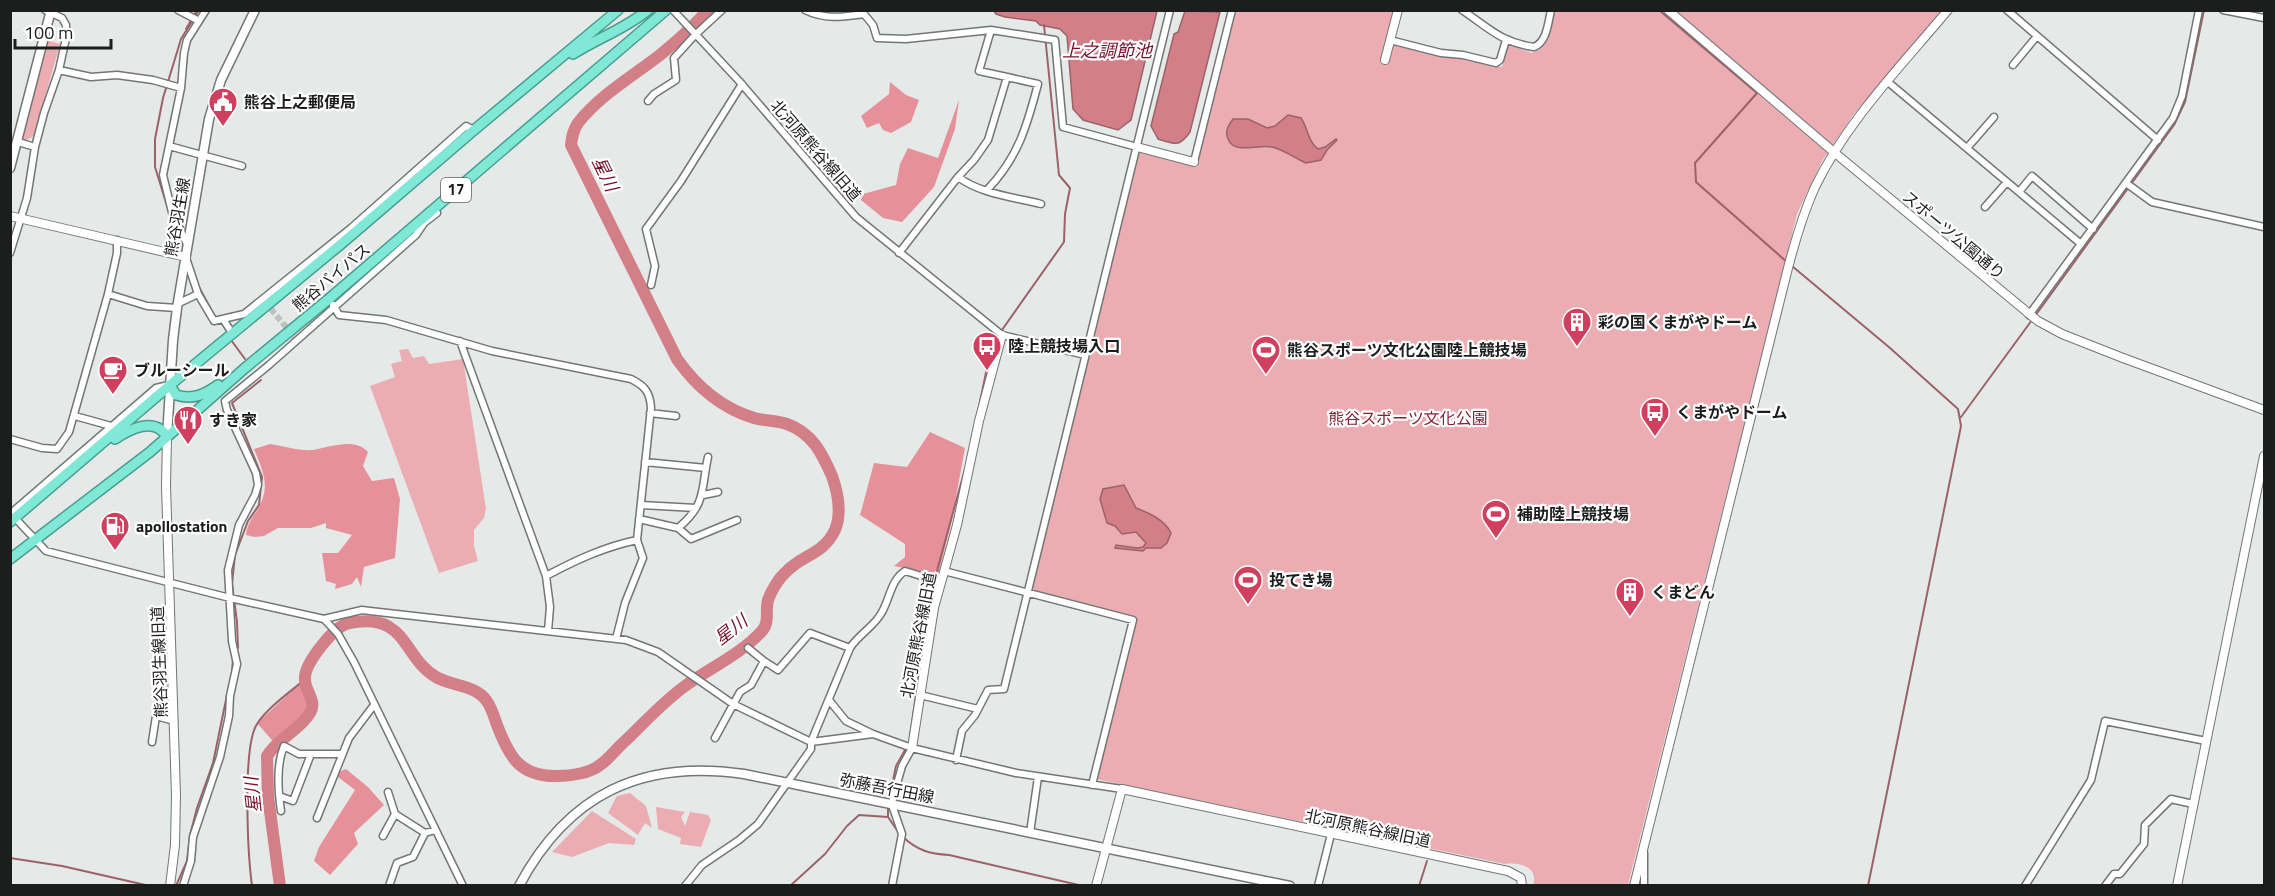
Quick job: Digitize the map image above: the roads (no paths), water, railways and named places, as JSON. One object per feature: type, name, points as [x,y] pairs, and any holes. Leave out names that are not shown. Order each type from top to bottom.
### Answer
[{"type":"highway","name":"熊谷バイパス","points":[[12,518],[618,10]]},
{"type":"highway","points":[[555,64],[594,41],[634,22],[648,10]]},
{"type":"highway","name":"熊谷バイパス","points":[[10,559],[167,437],[245,368],[332,303],[435,209],[666,10]]},
{"type":"highway","points":[[170,385],[176,395],[196,397],[207,393],[245,368]]},
{"type":"highway","points":[[90,454],[128,430],[141,426],[157,428],[167,437]]},
{"type":"main road","name":"熊谷羽生線","points":[[167,437],[177,306],[209,119],[221,80],[255,10]]},
{"type":"main road","points":[[10,168],[49,11]]},
{"type":"main road","name":"弥藤吾行田線","points":[[519,885],[547,843],[561,827],[600,796],[622,785],[663,773],[698,770],[734,773],[787,783],[1290,885]]},
{"type":"street","points":[[178,10],[198,21]]},
{"type":"street","points":[[188,245],[172,212],[163,175],[181,88],[187,40],[206,10]]},
{"type":"street","name":"北河原熊谷線旧道","points":[[673,10],[742,84],[847,209],[1002,335],[979,421],[957,525],[934,608],[912,748],[956,760],[1038,777],[1122,789],[1508,871],[1521,878],[1522,885]]},
{"type":"street","points":[[648,101],[654,94],[676,80],[674,58],[694,34],[722,10]]},
{"type":"street","points":[[805,10],[833,19],[864,14],[873,25],[877,38],[906,39],[990,30],[1055,40],[1063,127],[1194,162],[1232,10]]},
{"type":"street","points":[[956,760],[962,731],[988,690],[1004,689],[1170,10]]},
{"type":"street","points":[[1385,60],[1398,10]]},
{"type":"street","points":[[1462,10],[1484,28],[1506,40],[1526,45],[1538,45],[1545,37],[1551,10]]},
{"type":"street","name":"スポーツ公園通り","points":[[1668,10],[1834,153],[2029,315],[2062,334],[2214,393],[2265,410]]},
{"type":"street","points":[[1634,885],[1795,243],[1816,187],[1834,153],[1888,82],[1948,10]]},
{"type":"street","points":[[2007,10],[2158,140]]},
{"type":"street","points":[[2029,315],[2173,118],[2182,96],[2199,10]]},
{"type":"street","points":[[2223,10],[2265,18]]},
{"type":"street","points":[[10,253],[27,198],[35,147],[59,70],[66,38],[66,25],[62,18],[49,11]]},
{"type":"street","points":[[987,190],[1000,177],[1025,132],[1038,84],[979,71],[990,30]]},
{"type":"street","points":[[2013,65],[2037,36]]},
{"type":"street","points":[[1390,39],[1441,53],[1463,55],[1496,63],[1500,60],[1506,40]]},
{"type":"street","points":[[59,70],[91,77],[117,75],[181,88]]},
{"type":"street","points":[[899,253],[988,140],[1007,77]]},
{"type":"street","points":[[1888,82],[2081,244]]},
{"type":"street","points":[[651,285],[655,266],[646,229],[681,181],[742,84]]},
{"type":"street","points":[[1967,148],[1995,117]]},
{"type":"street","points":[[10,216],[186,257],[198,294],[214,321],[244,314],[351,228],[466,126],[474,130]]},
{"type":"street","points":[[18,142],[35,147]]},
{"type":"street","points":[[169,146],[242,166]]},
{"type":"street","points":[[2019,192],[2032,176],[2093,229]]},
{"type":"street","points":[[958,177],[967,184],[1041,204]]},
{"type":"street","points":[[1984,207],[2007,182]]},
{"type":"street","points":[[2126,183],[2152,202],[2265,227]]},
{"type":"street","points":[[10,439],[42,448],[57,449],[69,432],[108,294],[117,253],[117,240]]},
{"type":"street","points":[[108,294],[147,306],[177,306],[198,294]]},
{"type":"street","points":[[183,885],[191,861],[193,837],[220,757],[237,664],[232,641],[228,570],[231,550],[239,525],[258,485],[256,474],[227,410],[225,400],[269,365],[332,303],[339,315],[386,320],[492,351],[631,379],[647,389],[650,397],[650,413],[637,540],[643,558],[625,603],[616,639]]},
{"type":"street","points":[[223,319],[232,333]]},
{"type":"street","points":[[1002,335],[1085,355]]},
{"type":"street","points":[[460,341],[546,576],[550,608],[548,631]]},
{"type":"street","points":[[170,385],[156,388],[111,426],[12,518],[46,551],[326,621],[362,610],[626,640],[658,652],[734,704],[811,742],[873,734]]},
{"type":"street","points":[[650,413],[676,416]]},
{"type":"street","points":[[75,416],[111,426]]},
{"type":"street","name":"熊谷羽生線旧道","points":[[167,437],[175,845],[170,885]]},
{"type":"street","points":[[2177,885],[2265,456]]},
{"type":"street","points":[[678,528],[696,508],[703,495],[708,457]]},
{"type":"street","points":[[645,462],[706,468]]},
{"type":"street","points":[[703,495],[718,492]]},
{"type":"street","points":[[641,506],[696,508]]},
{"type":"street","points":[[639,519],[678,528],[692,539],[737,520]]},
{"type":"street","points":[[546,576],[579,558],[613,545],[637,540]]},
{"type":"street","points":[[685,885],[702,865],[758,824],[811,749],[811,742],[850,648],[857,637],[881,614],[897,576],[905,571],[941,582]]},
{"type":"street","points":[[944,571],[1133,620],[1092,785]]},
{"type":"street","points":[[326,621],[338,634],[354,662],[463,885]]},
{"type":"street","points":[[748,648],[778,670],[810,633],[850,648]]},
{"type":"street","points":[[715,738],[740,692],[751,685],[764,661]]},
{"type":"street","points":[[920,695],[978,709]]},
{"type":"street","points":[[829,700],[846,721],[873,734],[912,748],[902,766],[892,805],[902,834],[892,885]]},
{"type":"street","points":[[317,818],[349,738],[374,705]]},
{"type":"street","points":[[152,742],[156,716],[174,721]]},
{"type":"street","points":[[2025,885],[2091,780],[2105,721],[2206,741]]},
{"type":"street","points":[[281,811],[279,796],[281,753],[284,746],[299,754],[342,754]]},
{"type":"street","points":[[279,796],[293,801],[311,754]]},
{"type":"street","points":[[1030,832],[1038,777]]},
{"type":"street","points":[[1096,885],[1122,789]]},
{"type":"street","points":[[388,792],[395,814],[425,833],[435,831]]},
{"type":"street","points":[[2105,885],[2114,874],[2120,874],[2144,844],[2145,825],[2171,799],[2193,804]]},
{"type":"street","points":[[383,836],[395,814]]},
{"type":"street","points":[[389,885],[397,863],[413,857],[425,833]]},
{"type":"street","points":[[1318,885],[1331,834]]},
{"type":"street","points":[[1644,848],[1644,885]]},
{"type":"water","name":"上之調節池","points":[[994,11],[1157,11],[1131,120],[1118,130],[1083,120],[1073,109],[1067,36],[1060,29],[1040,25],[1036,21],[1005,17]]},
{"type":"water","name":"上之調節池","points":[[1185,11],[1220,12],[1190,132],[1183,141],[1172,143],[1158,139],[1151,126],[1174,34],[1178,32]]},
{"type":"water","points":[[1288,115],[1301,118],[1312,143],[1318,149],[1337,140],[1321,160],[1306,163],[1272,147],[1242,148],[1232,145],[1229,141],[1227,129],[1233,119],[1248,119],[1267,128],[1275,126]]},
{"type":"water","points":[[1124,485],[1136,508],[1165,524],[1171,533],[1167,543],[1161,548],[1146,548],[1143,551],[1115,548],[1116,545],[1137,548],[1143,547],[1146,543],[1136,532],[1122,534],[1115,526],[1107,523],[1100,499],[1103,489]]},
{"type":"waterway","points":[[186,29],[197,10]]},
{"type":"waterway","points":[[184,248],[172,222],[155,167],[155,139],[163,98],[181,39],[199,10]]},
{"type":"waterway","name":"星川","points":[[280,886],[268,796],[267,756],[310,713],[312,704],[305,682],[307,670],[329,637],[343,626],[368,621],[383,624],[393,630],[425,668],[436,677],[476,691],[486,700],[506,747],[525,769],[545,775],[574,775],[596,768],[603,763],[677,692],[754,639],[764,628],[767,620],[768,600],[778,581],[792,566],[825,545],[835,530],[839,510],[834,483],[824,459],[810,438],[787,424],[754,418],[720,402],[701,387],[677,359],[571,145],[575,128],[587,113],[606,95],[666,50],[708,10]]},
{"type":"waterway","points":[[1659,10],[1757,93],[1695,163],[1696,182],[1788,263]]},
{"type":"waterway","points":[[2035,316],[2174,125],[2185,102],[2204,10]]},
{"type":"waterway","points":[[977,416],[987,368],[997,337],[1064,242],[1065,214],[1070,188],[1059,175],[1044,25]]},
{"type":"waterway","points":[[189,259],[193,270]]},
{"type":"waterway","points":[[1792,266],[1890,348],[1958,409],[1961,426],[1868,886]]},
{"type":"waterway","points":[[199,287],[215,317]]},
{"type":"waterway","points":[[1961,417],[2032,320]]},
{"type":"waterway","points":[[231,340],[245,359]]},
{"type":"waterway","points":[[235,649],[238,648],[232,584],[235,555],[248,521],[259,505],[262,477],[232,403],[261,380]]},
{"type":"waterway","points":[[889,800],[896,766],[909,743],[927,619],[938,567],[965,469]]},
{"type":"waterway","points":[[232,672],[233,659]]},
{"type":"waterway","points":[[252,886],[247,802],[252,736],[266,712],[304,680]]},
{"type":"waterway","points":[[176,886],[187,861],[190,835],[213,763],[227,695]]},
{"type":"waterway","points":[[888,806],[888,817],[899,833]]},
{"type":"waterway","points":[[790,886],[825,854],[847,826],[859,815],[888,817]]},
{"type":"waterway","points":[[903,837],[918,848],[935,854],[949,855],[1083,886]]},
{"type":"waterway","points":[[10,858],[62,866],[150,886]]},
{"type":"waterway","points":[[1419,886],[1427,861]]},
{"type":"tunnel","points":[[265,302],[297,340]]},
{"type":"place","name":"熊谷上之郵便局","points":[[223,128]]},
{"type":"place","name":"彩の国くまがやドーム","points":[[1577,348]]},
{"type":"place","name":"陸上競技場入口","points":[[987,372]]},
{"type":"place","name":"熊谷スポーツ文化公園陸上競技場","points":[[1266,376]]},
{"type":"place","name":"ブルーシール","points":[[113,396]]},
{"type":"place","name":"くまがやドーム","points":[[1655,438]]},
{"type":"place","name":"すき家","points":[[188,446]]},
{"type":"place","name":"補助陸上競技場","points":[[1496,540]]},
{"type":"place","name":"apollostation","points":[[115,552]]},
{"type":"place","name":"投てき場","points":[[1248,606]]},
{"type":"place","name":"くまどん","points":[[1630,618]]},
{"type":"park label","name":"熊谷スポーツ文化公園","points":[[1408,418]]}]
